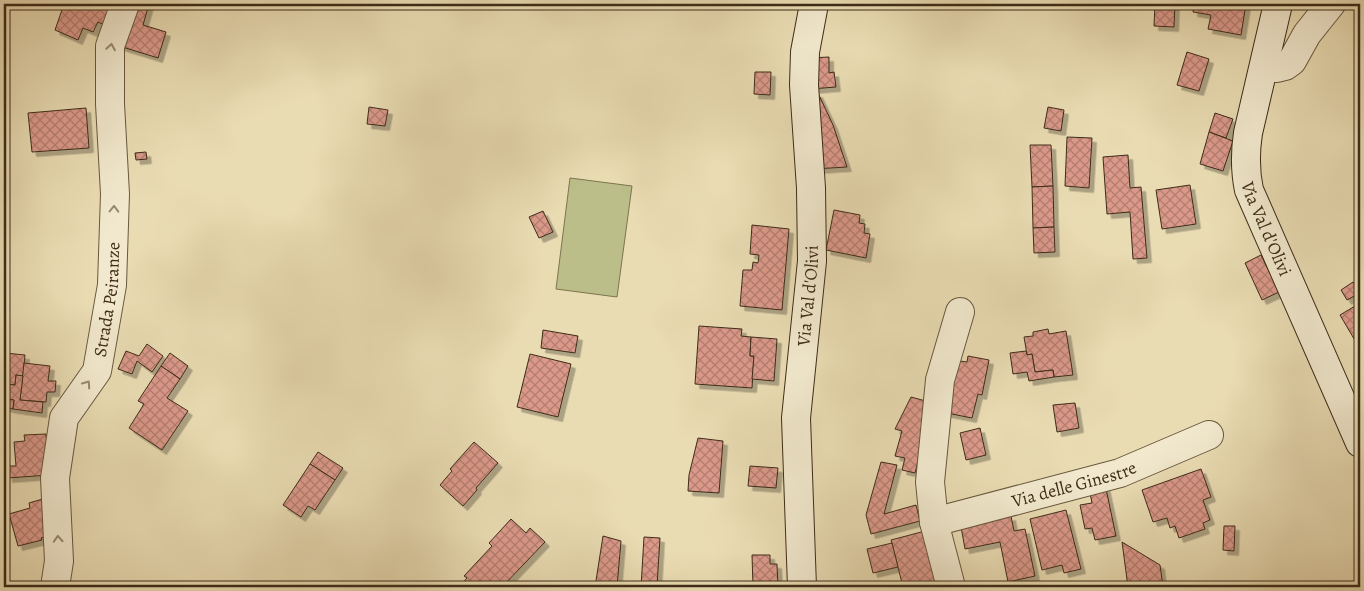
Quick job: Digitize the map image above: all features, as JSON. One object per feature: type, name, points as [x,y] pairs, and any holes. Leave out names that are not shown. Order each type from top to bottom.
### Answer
[{"type":"street","name":"Strada Peiranze","points":[[55,587],[59,561],[55,478],[64,418],[97,371],[112,285],[115,194],[110,104],[110,46],[125,4]]},
{"type":"street","name":"Via Val d'Olivi","points":[[802,587],[796,418],[812,261],[811,188],[804,85],[805,52],[814,4]]},
{"type":"street","name":"Via Val d'Olivi","points":[[1278,4],[1248,133],[1245,173],[1249,190],[1360,443]]},
{"type":"street","points":[[1264,68],[1285,66],[1292,60],[1307,34],[1332,4]]},
{"type":"street","points":[[951,587],[934,522],[930,482],[940,380],[960,312]]},
{"type":"street","name":"Via delle Ginestre","points":[[934,522],[1120,473],[1209,435]]},
{"type":"green space","points":[[570,178],[632,186],[617,297],[556,289]]},
{"type":"building","points":[[64,4],[114,4],[107,26],[98,22],[93,32],[83,28],[78,40],[55,30]]},
{"type":"building","points":[[130,4],[149,4],[143,25],[166,32],[158,58],[116,45]]},
{"type":"building","points":[[1155,4],[1175,4],[1174,27],[1154,26]]},
{"type":"building","points":[[1194,4],[1246,4],[1241,35],[1208,29],[1211,15],[1193,12]]},
{"type":"building","points":[[1187,52],[1209,59],[1199,91],[1177,85]]},
{"type":"building","points":[[829,57],[829,73],[834,72],[836,87],[811,89],[810,58]]},
{"type":"building","points":[[755,72],[771,72],[770,95],[754,94]]},
{"type":"building","points":[[818,93],[833,125],[847,167],[814,169],[810,94]]},
{"type":"building","points":[[369,107],[388,110],[385,126],[367,124]]},
{"type":"building","points":[[1048,107],[1064,110],[1061,131],[1044,128]]},
{"type":"building","points":[[86,108],[89,148],[32,152],[28,113]]},
{"type":"building","points":[[1215,113],[1233,119],[1226,138],[1209,132]]},
{"type":"building","points":[[1209,132],[1233,141],[1223,171],[1200,164]]},
{"type":"building","points":[[1067,137],[1092,138],[1089,188],[1065,186]]},
{"type":"building","points":[[1030,145],[1051,145],[1053,186],[1032,187]]},
{"type":"building","points":[[146,152],[147,159],[136,160],[135,153]]},
{"type":"building","points":[[1128,155],[1130,188],[1141,187],[1147,258],[1133,259],[1130,212],[1107,214],[1103,157]]},
{"type":"building","points":[[1190,185],[1196,224],[1162,229],[1156,190]]},
{"type":"building","points":[[1053,186],[1054,227],[1033,228],[1032,187]]},
{"type":"building","points":[[834,210],[860,215],[859,223],[865,224],[864,233],[870,234],[866,258],[826,250]]},
{"type":"building","points":[[543,211],[553,232],[539,238],[529,217]]},
{"type":"building","points":[[752,225],[789,229],[782,310],[740,306],[743,270],[752,270],[753,262],[758,263],[759,255],[750,254]]},
{"type":"building","points":[[1054,227],[1055,252],[1034,253],[1033,228]]},
{"type":"building","points":[[1261,255],[1279,292],[1262,300],[1245,263]]},
{"type":"building","points":[[1353,282],[1360,293],[1347,300],[1341,290]]},
{"type":"building","points":[[1360,303],[1360,349],[1340,315]]},
{"type":"building","points":[[699,326],[742,329],[741,336],[751,337],[750,356],[754,356],[752,388],[695,384]]},
{"type":"building","points":[[1048,329],[1049,334],[1066,331],[1073,375],[1054,377],[1053,370],[1035,372],[1032,354],[1027,355],[1024,337],[1033,336],[1033,332]]},
{"type":"building","points":[[543,330],[578,336],[575,353],[541,348]]},
{"type":"building","points":[[751,337],[777,339],[774,381],[752,379],[754,356],[750,356]]},
{"type":"building","points":[[147,344],[163,356],[152,372],[137,361],[132,374],[118,369],[126,351],[139,356]]},
{"type":"building","points":[[1026,351],[1027,355],[1032,354],[1035,372],[1053,370],[1054,377],[1029,381],[1027,372],[1013,374],[1010,353]]},
{"type":"building","points":[[5,353],[25,355],[23,376],[16,375],[15,385],[4,384]]},
{"type":"building","points":[[170,353],[188,366],[180,379],[161,366]]},
{"type":"building","points":[[530,354],[571,364],[558,417],[517,407]]},
{"type":"building","points":[[968,356],[989,360],[982,395],[978,394],[972,418],[942,412],[953,360],[967,362]]},
{"type":"building","points":[[24,363],[50,366],[48,381],[56,381],[55,392],[47,392],[46,402],[20,400]]},
{"type":"building","points":[[161,366],[180,379],[167,398],[188,411],[162,450],[129,428],[144,404],[138,401]]},
{"type":"building","points":[[16,375],[23,376],[20,400],[43,402],[42,413],[13,409],[14,400],[4,399],[4,384],[15,385]]},
{"type":"building","points":[[911,397],[933,403],[915,473],[902,470],[905,458],[895,456],[902,431],[895,429]]},
{"type":"building","points":[[4,399],[14,400],[13,409],[4,407]]},
{"type":"building","points":[[1075,403],[1079,428],[1057,432],[1053,405]]},
{"type":"building","points":[[980,428],[986,455],[966,460],[960,433]]},
{"type":"building","points":[[46,434],[49,475],[8,478],[7,466],[16,466],[14,442],[25,441],[24,435]]},
{"type":"building","points":[[698,438],[723,441],[719,493],[688,491],[689,475]]},
{"type":"building","points":[[474,442],[498,463],[463,506],[440,485],[452,471],[450,469]]},
{"type":"building","points":[[318,452],[343,468],[335,480],[310,464]]},
{"type":"building","points":[[881,462],[897,465],[884,514],[916,505],[920,521],[871,534],[866,515]]},
{"type":"building","points":[[310,464],[335,480],[315,510],[308,506],[301,517],[283,505]]},
{"type":"building","points":[[750,466],[778,468],[776,488],[748,486]]},
{"type":"building","points":[[1201,469],[1211,497],[1203,500],[1210,520],[1203,523],[1205,529],[1179,538],[1175,526],[1170,528],[1167,518],[1153,522],[1142,490]]},
{"type":"building","points":[[1105,484],[1116,536],[1095,540],[1092,528],[1085,529],[1080,505],[1092,503],[1089,488]]},
{"type":"building","points":[[46,498],[56,534],[41,538],[42,540],[18,546],[9,514],[30,508],[29,503]]},
{"type":"building","points":[[1066,510],[1081,569],[1064,573],[1062,565],[1042,570],[1030,519]]},
{"type":"building","points":[[1011,516],[1014,531],[1025,529],[1035,576],[1008,582],[1000,542],[965,549],[961,527]]},
{"type":"building","points":[[511,519],[526,533],[530,528],[545,542],[502,587],[459,587],[467,578],[464,576],[492,546],[489,543]]},
{"type":"building","points":[[1224,526],[1235,526],[1234,551],[1223,550]]},
{"type":"building","points":[[929,530],[944,587],[903,587],[891,540]]},
{"type":"building","points":[[603,536],[621,541],[617,587],[595,587]]},
{"type":"building","points":[[644,537],[660,538],[657,586],[666,587],[641,587]]},
{"type":"building","points":[[1122,542],[1160,565],[1163,587],[1128,587]]},
{"type":"building","points":[[892,543],[898,567],[873,573],[867,549]]},
{"type":"building","points":[[752,555],[770,555],[770,564],[777,564],[778,587],[753,587]]}]
